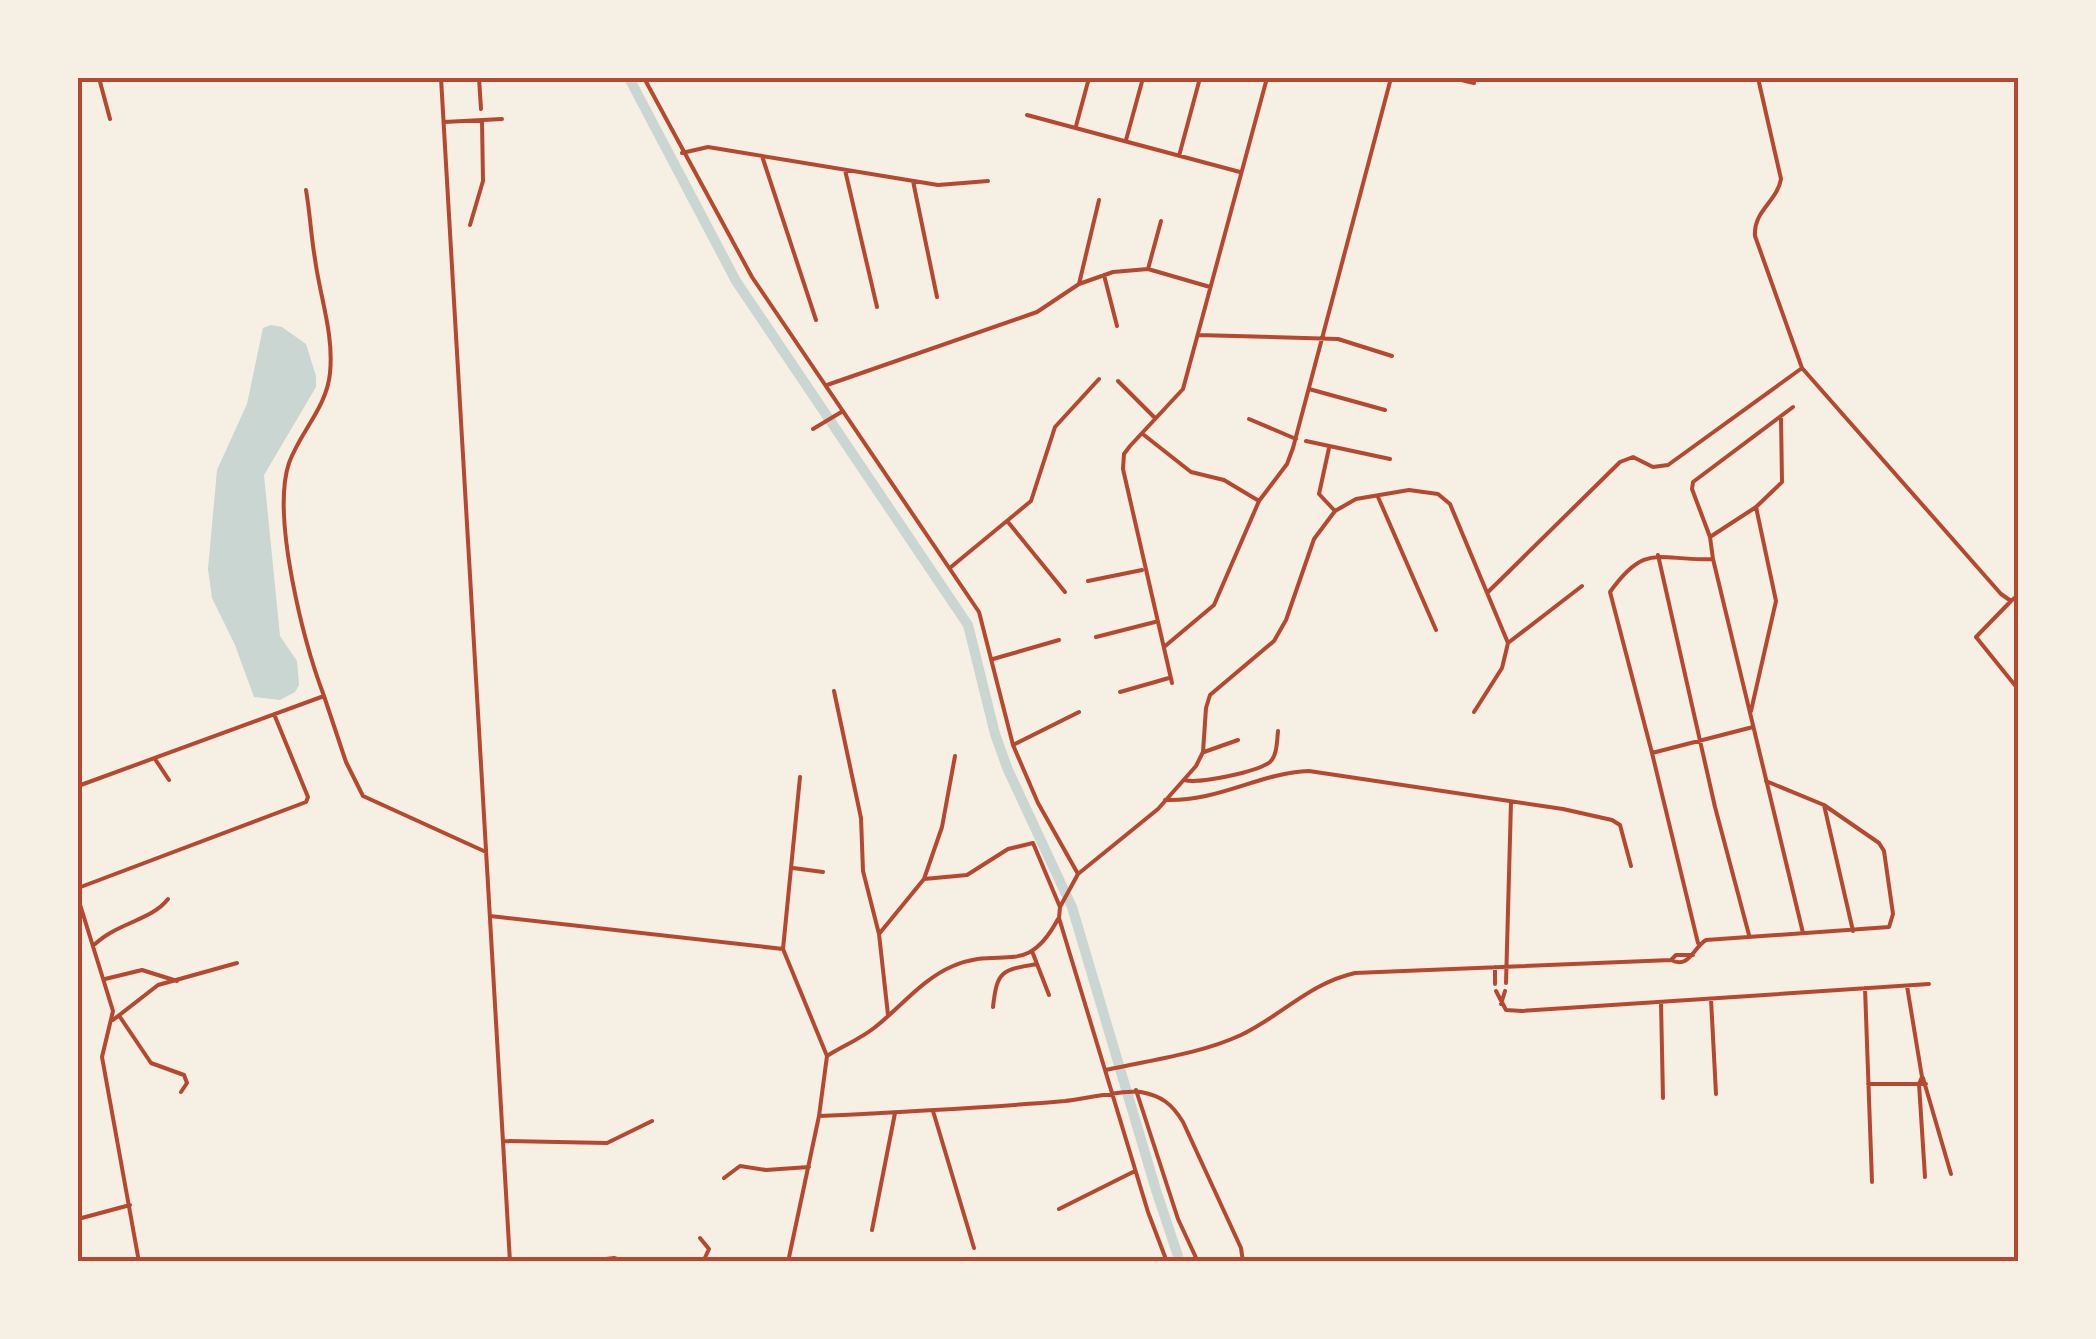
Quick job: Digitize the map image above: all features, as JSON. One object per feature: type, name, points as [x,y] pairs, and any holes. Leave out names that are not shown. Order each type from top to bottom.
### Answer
[{"type":"street","points":[[99,78],[110,119]]},
{"type":"street","points":[[441,78],[510,1262]]},
{"type":"street","points":[[480,78],[480,109]]},
{"type":"street","points":[[644,78],[752,277],[979,612],[1013,745],[1038,803],[1078,874]]},
{"type":"street","points":[[1075,128],[1089,78]]},
{"type":"street","points":[[1126,140],[1143,78]]},
{"type":"street","points":[[1178,156],[1200,78]]},
{"type":"street","points":[[1120,692],[1172,680],[1144,570],[1123,469],[1124,454],[1183,390],[1267,78]]},
{"type":"street","points":[[1162,648],[1214,605],[1260,501],[1287,464],[1391,78]]},
{"type":"street","points":[[1453,78],[1474,83]]},
{"type":"street","points":[[1758,78],[1781,179],[1778,192],[1760,212],[1755,236],[1802,368],[2011,601]]},
{"type":"street","points":[[1027,115],[1241,173]]},
{"type":"street","points":[[444,122],[502,119]]},
{"type":"street","points":[[470,225],[483,180],[482,120]]},
{"type":"street","points":[[682,153],[708,147],[938,184],[988,181]]},
{"type":"street","points":[[762,156],[816,320]]},
{"type":"street","points":[[845,170],[877,307]]},
{"type":"street","points":[[914,181],[937,297]]},
{"type":"street","points":[[306,190],[332,354],[320,406],[291,458],[285,489],[297,614],[346,762],[364,796],[486,852]]},
{"type":"street","points":[[1080,284],[1099,200]]},
{"type":"street","points":[[1148,269],[1161,222]]},
{"type":"street","points":[[827,385],[1037,312],[1080,284],[1104,275],[1148,269],[1210,288]]},
{"type":"street","points":[[1104,275],[1118,326]]},
{"type":"street","points":[[1198,335],[1348,341],[1392,356]]},
{"type":"street","points":[[1488,592],[1620,462],[1633,458],[1654,467],[1668,465],[1802,368]]},
{"type":"street","points":[[950,567],[1034,496],[1055,427],[1099,379]]},
{"type":"street","points":[[1118,382],[1156,418]]},
{"type":"street","points":[[1309,389],[1385,410]]},
{"type":"street","points":[[1793,407],[1691,484],[1710,536],[1802,932]]},
{"type":"street","points":[[813,429],[843,411]]},
{"type":"street","points":[[1710,536],[1756,506],[1782,482],[1781,416]]},
{"type":"street","points":[[1249,419],[1296,439]]},
{"type":"street","points":[[1142,434],[1191,472],[1224,480],[1260,501]]},
{"type":"street","points":[[1306,441],[1390,459]]},
{"type":"street","points":[[1329,447],[1319,494],[1335,511]]},
{"type":"street","points":[[1167,1262],[1059,918],[1069,889],[1078,874],[1184,780],[1203,752],[1210,695],[1274,641],[1286,620],[1314,539],[1335,511],[1356,499],[1427,491],[1445,498],[1454,511],[1508,643],[1502,668],[1474,712]]},
{"type":"street","points":[[1378,495],[1436,630]]},
{"type":"street","points":[[1751,712],[1776,601],[1756,506]]},
{"type":"street","points":[[1007,521],[1066,592]]},
{"type":"street","points":[[1699,945],[1610,592],[1620,577],[1644,558],[1658,555],[1713,559]]},
{"type":"street","points":[[1658,555],[1719,825],[1749,936]]},
{"type":"street","points":[[1088,582],[1144,570]]},
{"type":"street","points":[[1508,643],[1582,586]]},
{"type":"street","points":[[2018,595],[1976,636],[2018,689]]},
{"type":"street","points":[[1096,636],[1157,621]]},
{"type":"street","points":[[993,659],[1059,640]]},
{"type":"street","points":[[834,690],[861,818],[864,880],[879,934],[888,1015]]},
{"type":"street","points":[[78,786],[324,696]]},
{"type":"street","points":[[1013,745],[1078,712]]},
{"type":"street","points":[[78,888],[306,802],[302,776],[274,714]]},
{"type":"street","points":[[1652,753],[1753,727]]},
{"type":"street","points":[[1184,780],[1201,782],[1265,764],[1274,757],[1278,731]]},
{"type":"street","points":[[1203,752],[1238,740]]},
{"type":"street","points":[[879,934],[924,879],[942,826],[955,756]]},
{"type":"street","points":[[154,758],[169,780]]},
{"type":"street","points":[[1165,800],[1206,798],[1291,772],[1309,771],[1563,808],[1612,820],[1621,829],[1631,866]]},
{"type":"street","points":[[788,1262],[819,1116],[827,1056],[783,949],[800,777]]},
{"type":"street","points":[[1106,1070],[1240,1035],[1308,991],[1336,978],[1380,971],[1671,960],[1676,963],[1688,960],[1706,940],[1884,930],[1892,923],[1884,851],[1871,835],[1824,805],[1766,781]]},
{"type":"street","points":[[1506,983],[1511,802]]},
{"type":"street","points":[[1824,805],[1854,931]]},
{"type":"street","points":[[924,879],[966,875],[1008,849],[1033,843],[1060,907]]},
{"type":"street","points":[[792,868],[823,872]]},
{"type":"street","points":[[78,898],[116,1018],[151,1063],[184,1075],[187,1083],[181,1092]]},
{"type":"street","points":[[95,944],[116,927],[158,910],[168,898]]},
{"type":"street","points":[[488,916],[783,949]]},
{"type":"street","points":[[827,1056],[864,1034],[930,979],[954,965],[976,958],[1009,959],[1032,951],[1047,940],[1059,918]]},
{"type":"street","points":[[1032,951],[1048,995]]},
{"type":"street","points":[[139,1262],[102,1057],[104,1036],[116,1018],[149,990],[238,963]]},
{"type":"street","points":[[993,1008],[1000,974],[1037,964]]},
{"type":"street","points":[[1496,967],[1501,1004],[1506,1010],[1522,1012],[1930,984]]},
{"type":"street","points":[[104,980],[142,970],[177,980]]},
{"type":"street","points":[[1908,986],[1922,1077],[1925,1177]]},
{"type":"street","points":[[1864,988],[1872,1182]]},
{"type":"street","points":[[1501,1004],[1505,991]]},
{"type":"street","points":[[1711,997],[1716,1094]]},
{"type":"street","points":[[1661,1001],[1663,1098]]},
{"type":"street","points":[[1868,1084],[1922,1084]]},
{"type":"street","points":[[1922,1084],[1951,1174]]},
{"type":"street","points":[[819,1116],[933,1111],[1135,1091],[1157,1096],[1173,1106],[1241,1248],[1243,1262]]},
{"type":"street","points":[[1135,1091],[1178,1219],[1198,1262]]},
{"type":"street","points":[[933,1111],[974,1248]]},
{"type":"street","points":[[872,1230],[896,1112]]},
{"type":"street","points":[[503,1142],[590,1145],[613,1141],[652,1122]]},
{"type":"street","points":[[724,1178],[740,1166],[766,1170],[808,1168]]},
{"type":"street","points":[[1059,1210],[1136,1170]]},
{"type":"street","points":[[78,1218],[130,1205]]},
{"type":"street","points":[[700,1238],[709,1248],[703,1262]]},
{"type":"street","points":[[580,1262],[614,1258],[626,1262]]},
{"type":"shaded area","points":[[282,327],[306,344],[316,376],[316,387],[264,475],[280,636],[297,661],[299,685],[295,692],[280,700],[254,697],[212,598],[208,569],[217,470],[247,404],[263,328]]},
{"type":"waterway","points":[[629,78],[736,281],[968,625],[1008,770],[1072,907],[1180,1262]]}]
